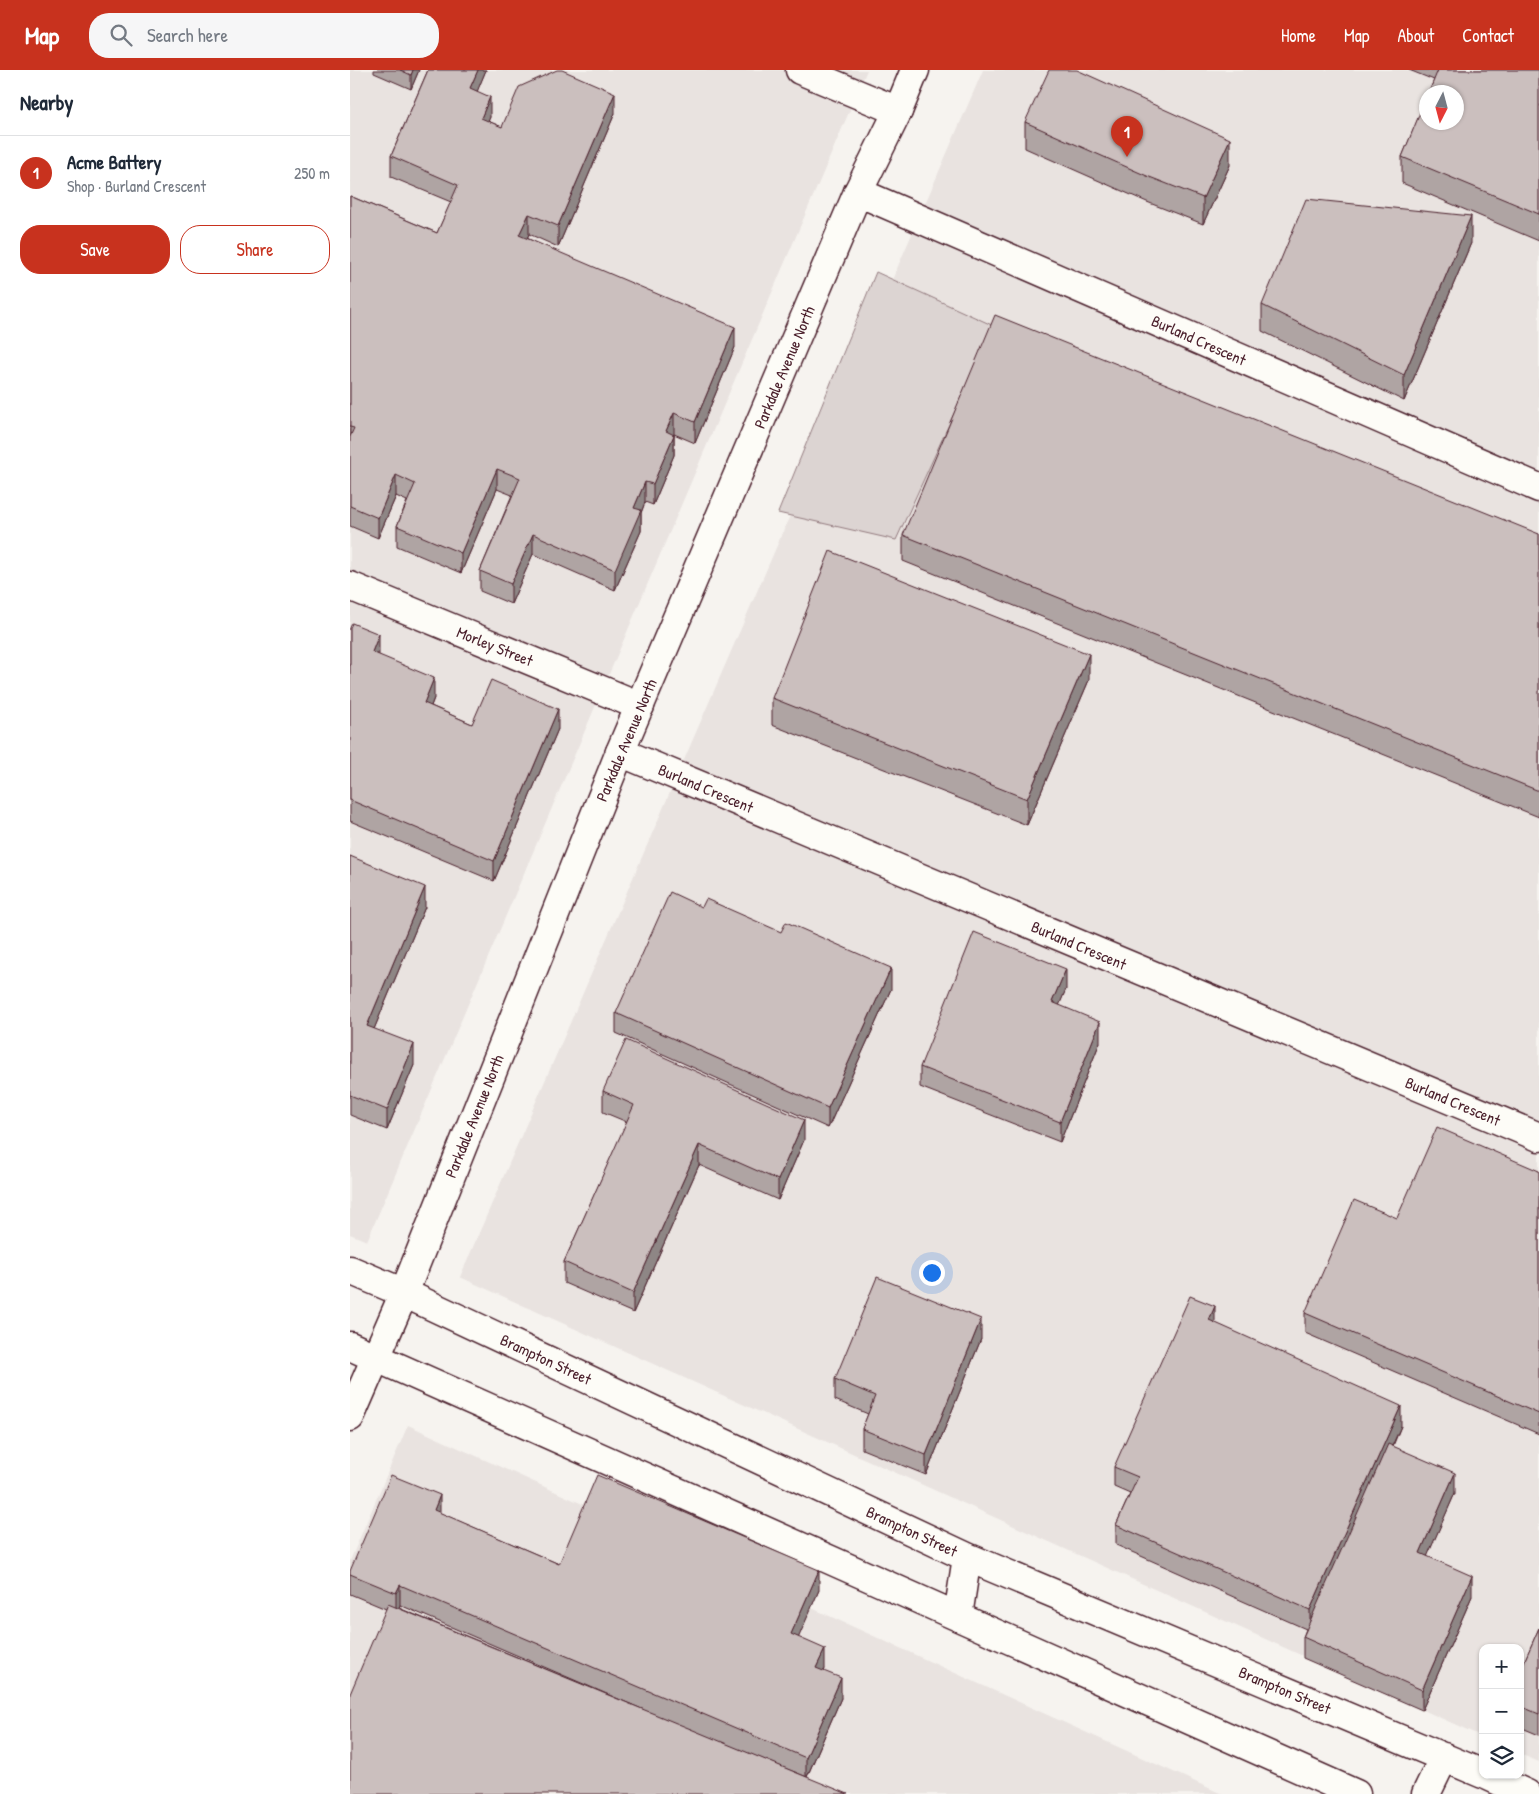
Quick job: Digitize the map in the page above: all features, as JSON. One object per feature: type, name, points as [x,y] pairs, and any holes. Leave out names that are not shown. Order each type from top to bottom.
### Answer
[{"type":"street","points":[[800,70],[898,111]]},
{"type":"street","name":"Parkdale Avenue North","points":[[350,1417],[404,1293],[620,752],[858,192],[898,111],[915,70]]},
{"type":"street","name":"Burland Crescent","points":[[858,192],[1539,488]]},
{"type":"street","name":"Morley Street","points":[[350,586],[640,706]]},
{"type":"street","name":"Burland Crescent","points":[[620,752],[1539,1136]]},
{"type":"street","name":"Brampton Street","points":[[350,1270],[404,1293],[967,1557],[1479,1773]]},
{"type":"street","points":[[350,1346],[1356,1794]]},
{"type":"street","points":[[958,1616],[967,1557]]},
{"type":"street","points":[[1426,1794],[1444,1757]]},
{"type":"street","name":"Brampton Street","points":[[1493,1779],[1527,1794]]},
{"type":"shaded area","points":[[350,70],[867,70],[367,1241],[350,1234]]},
{"type":"shaded area","points":[[983,70],[1539,70],[1539,1762],[1524,1756],[1524,1644],[1479,1644],[1479,1735],[460,1277]]},
{"type":"shaded area","points":[[876,272],[994,326],[896,540],[778,513]]},
{"type":"shaded area","points":[[408,1425],[1222,1794],[350,1794],[350,1561]]},
{"type":"building","points":[[400,70],[413,70],[411,75]]},
{"type":"building","points":[[428,70],[478,70],[470,88],[490,97],[481,118],[502,127],[519,87],[557,70],[562,70],[615,93],[558,226],[529,214],[519,235],[735,327],[695,422],[674,413],[666,431],[674,435],[653,484],[645,482],[634,508],[641,510],[615,570],[533,534],[511,584],[480,571],[520,478],[497,469],[461,553],[397,526],[415,484],[396,475],[378,518],[350,506],[350,437],[354,428],[350,427],[350,196],[437,233],[458,185],[391,156]]},
{"type":"building","points":[[1049,70],[1077,70],[1230,139],[1203,198],[1147,176],[1025,122]]},
{"type":"building","points":[[1438,70],[1539,70],[1539,214],[1402,157],[1419,115],[1419,130],[1464,130],[1464,85],[1432,85]]},
{"type":"building","points":[[1306,199],[1471,216],[1404,375],[1262,305]]},
{"type":"building","points":[[995,315],[1539,534],[1539,791],[903,535]]},
{"type":"building","points":[[830,551],[1089,654],[1027,799],[772,698]]},
{"type":"building","points":[[352,623],[379,634],[372,652],[434,678],[424,703],[472,724],[491,680],[558,709],[494,861],[350,800],[350,628]]},
{"type":"building","points":[[350,856],[425,887],[367,1026],[414,1044],[387,1110],[350,1095]]},
{"type":"building","points":[[670,892],[702,907],[706,899],[781,932],[786,922],[891,968],[828,1108],[616,1013]]},
{"type":"building","points":[[974,932],[1066,969],[1052,1002],[1100,1022],[1060,1122],[920,1067]]},
{"type":"building","points":[[626,1040],[804,1120],[778,1180],[699,1145],[633,1293],[564,1262],[634,1105],[603,1091]]},
{"type":"building","points":[[1437,1127],[1539,1171],[1539,1414],[1305,1313],[1354,1200],[1397,1218]]},
{"type":"building","points":[[877,1277],[981,1319],[926,1455],[862,1429],[875,1396],[835,1379]]},
{"type":"building","points":[[1190,1296],[1215,1306],[1209,1320],[1401,1406],[1310,1610],[1116,1525],[1138,1477],[1114,1467]]},
{"type":"building","points":[[1388,1444],[1455,1473],[1420,1553],[1472,1576],[1422,1690],[1303,1637]]},
{"type":"building","points":[[391,1475],[440,1495],[434,1510],[559,1564],[597,1475],[819,1570],[791,1634],[825,1649],[816,1668],[841,1678],[806,1758],[400,1585],[396,1593],[350,1574]]},
{"type":"building","points":[[388,1604],[848,1794],[350,1794],[350,1694]]},
{"type":"building","points":[[1539,1628],[1539,1714],[1524,1708],[1524,1662]]},
{"type":"place","name":"Acme Battery","points":[[1127,157]]}]
